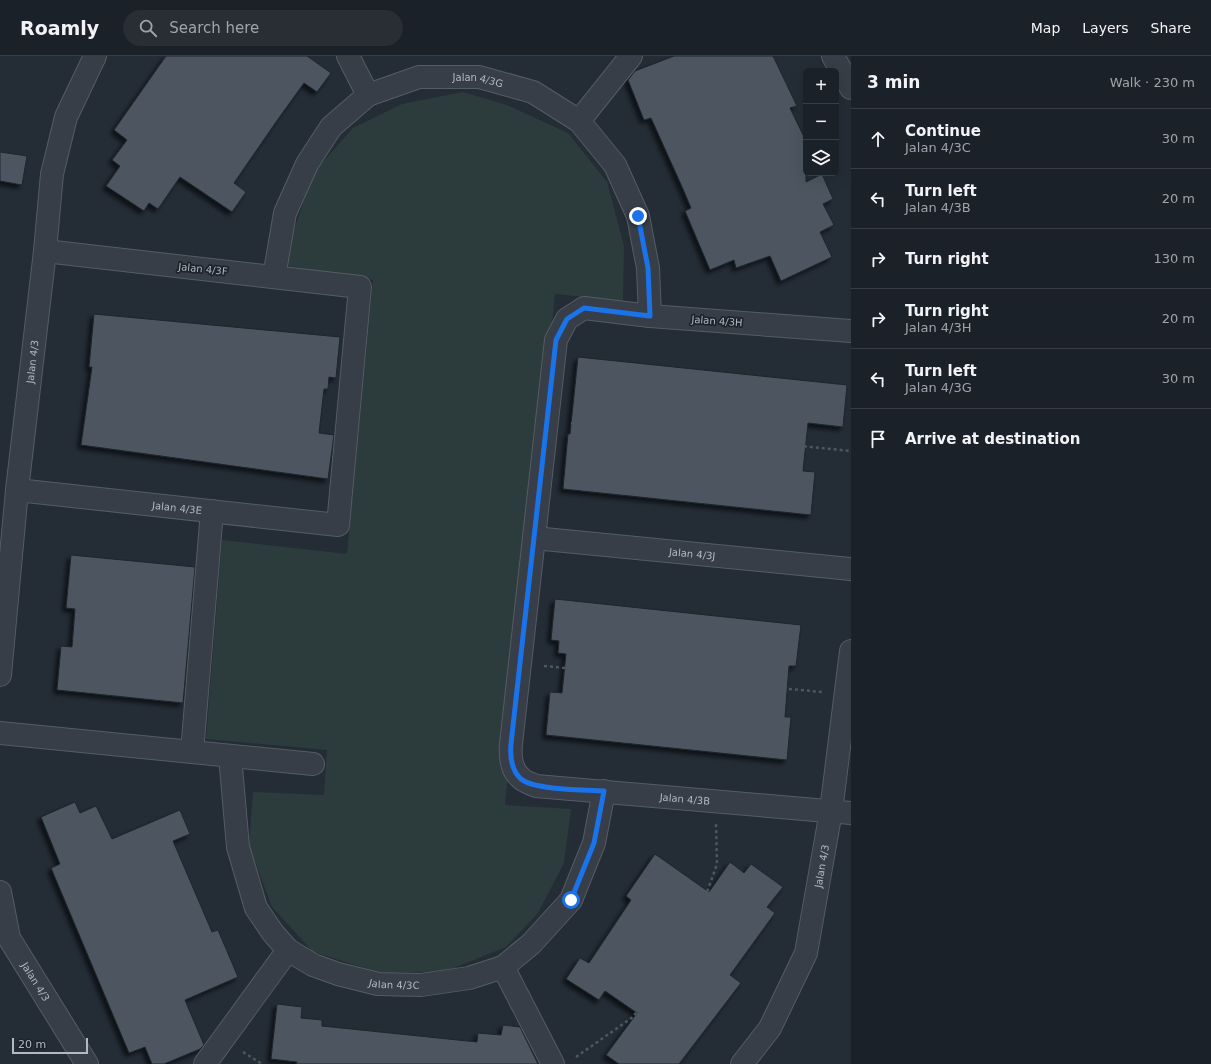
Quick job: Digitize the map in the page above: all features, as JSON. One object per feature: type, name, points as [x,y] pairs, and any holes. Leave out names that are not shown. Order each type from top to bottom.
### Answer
[{"type":"street","name":"Jalan 4/3","points":[[0,675],[17,490],[45,251],[52,174],[66,116],[95,56]]},
{"type":"street","points":[[348,56],[368,95]]},
{"type":"street","points":[[579,121],[631,56]]},
{"type":"street","points":[[833,56],[851,88]]},
{"type":"street","name":"Jalan 4/3G","points":[[274,277],[285,213],[307,164],[331,127],[368,95],[420,77],[480,77],[533,92],[579,121],[615,165],[638,216],[648,268],[650,316]]},
{"type":"street","name":"Jalan 4/3F","points":[[45,251],[360,287],[338,525]]},
{"type":"street","name":"Jalan 4/3H","points":[[534,538],[556,340],[567,319],[584,308],[650,316],[851,330]]},
{"type":"street","name":"Jalan 4/3E","points":[[17,490],[338,525]]},
{"type":"street","points":[[192,752],[212,511]]},
{"type":"street","points":[[520,663],[534,538]]},
{"type":"street","name":"Jalan 4/3J","points":[[534,538],[851,569]]},
{"type":"street","name":"Jalan 4/3","points":[[742,1064],[770,1028],[806,953],[841,812],[846,694],[851,651]]},
{"type":"street","name":"Jalan 4/3B","points":[[520,663],[510,758],[514,769],[521,779],[536,786],[841,812]]},
{"type":"street","points":[[0,733],[313,764]]},
{"type":"street","name":"Jalan 4/3C","points":[[230,756],[238,847],[256,908],[272,933],[288,950],[313,965],[338,974],[378,984],[421,985],[469,978],[503,967],[531,944],[571,900],[594,843],[604,791]]},
{"type":"street","name":"Jalan 4/3","points":[[0,892],[9,938],[87,1064]]},
{"type":"street","points":[[205,1064],[288,950]]},
{"type":"street","points":[[503,967],[562,1062]]},
{"type":"path","points":[[568,423],[851,451]]},
{"type":"path","points":[[520,663],[846,694]]},
{"type":"path","points":[[562,1062],[633,1017],[672,961],[690,930],[705,898],[717,864],[716,816]]},
{"type":"shaded area","points":[[463,92],[507,105],[568,133],[607,182],[624,246],[623,301],[555,294],[505,805],[571,809],[564,863],[538,913],[506,947],[444,972],[378,972],[313,952],[272,907],[249,846],[253,792],[324,795],[327,750],[206,739],[222,540],[347,554],[373,280],[288,266],[294,230],[314,172],[353,128],[402,104]]},
{"type":"building","points":[[166,56],[307,56],[331,73],[317,92],[304,83],[276,122],[234,183],[246,192],[232,212],[180,177],[158,209],[149,203],[144,211],[106,186],[120,166],[112,160],[127,140],[114,130]]},
{"type":"building","points":[[674,56],[773,56],[797,106],[790,108],[803,135],[803,176],[806,176],[806,182],[818,176],[823,176],[833,199],[823,204],[834,225],[820,232],[832,257],[781,281],[770,256],[736,268],[734,260],[710,270],[685,211],[691,208],[683,189],[651,118],[644,120],[628,80],[635,71]]},
{"type":"building","points":[[0,152],[27,156],[22,185],[0,181]]},
{"type":"building","points":[[94,314],[340,337],[336,378],[329,377],[328,389],[324,389],[319,433],[334,435],[328,479],[81,445],[92,367],[89,367]]},
{"type":"building","points":[[578,357],[847,385],[843,427],[808,423],[803,471],[815,472],[811,515],[563,489],[568,434],[570,434]]},
{"type":"building","points":[[71,555],[195,567],[183,703],[57,690],[61,646],[72,647],[75,609],[66,608]]},
{"type":"building","points":[[555,599],[801,625],[796,666],[789,666],[785,717],[791,717],[787,760],[546,735],[550,692],[562,693],[566,654],[558,653],[559,641],[551,640]]},
{"type":"building","points":[[75,802],[80,813],[96,806],[112,839],[180,810],[190,834],[173,841],[212,932],[218,930],[238,977],[185,1000],[204,1045],[200,1049],[164,1064],[152,1064],[145,1047],[129,1053],[51,868],[60,864],[41,817]]},
{"type":"building","points":[[655,854],[709,892],[730,862],[744,873],[751,864],[783,887],[767,907],[775,913],[730,975],[741,983],[679,1064],[619,1064],[606,1055],[637,1013],[605,991],[599,1000],[566,979],[580,958],[589,963],[631,900],[626,896]]},
{"type":"building","points":[[277,1004],[302,1007],[301,1018],[322,1020],[322,1026],[477,1042],[478,1033],[501,1035],[503,1025],[520,1027],[538,1064],[296,1064],[297,1062],[271,1059]]},
{"type":"route","points":[[571,900],[594,843],[604,791],[536,786],[521,779],[514,769],[510,758],[511,744],[556,340],[567,319],[584,308],[650,316],[648,268],[638,216]]}]
